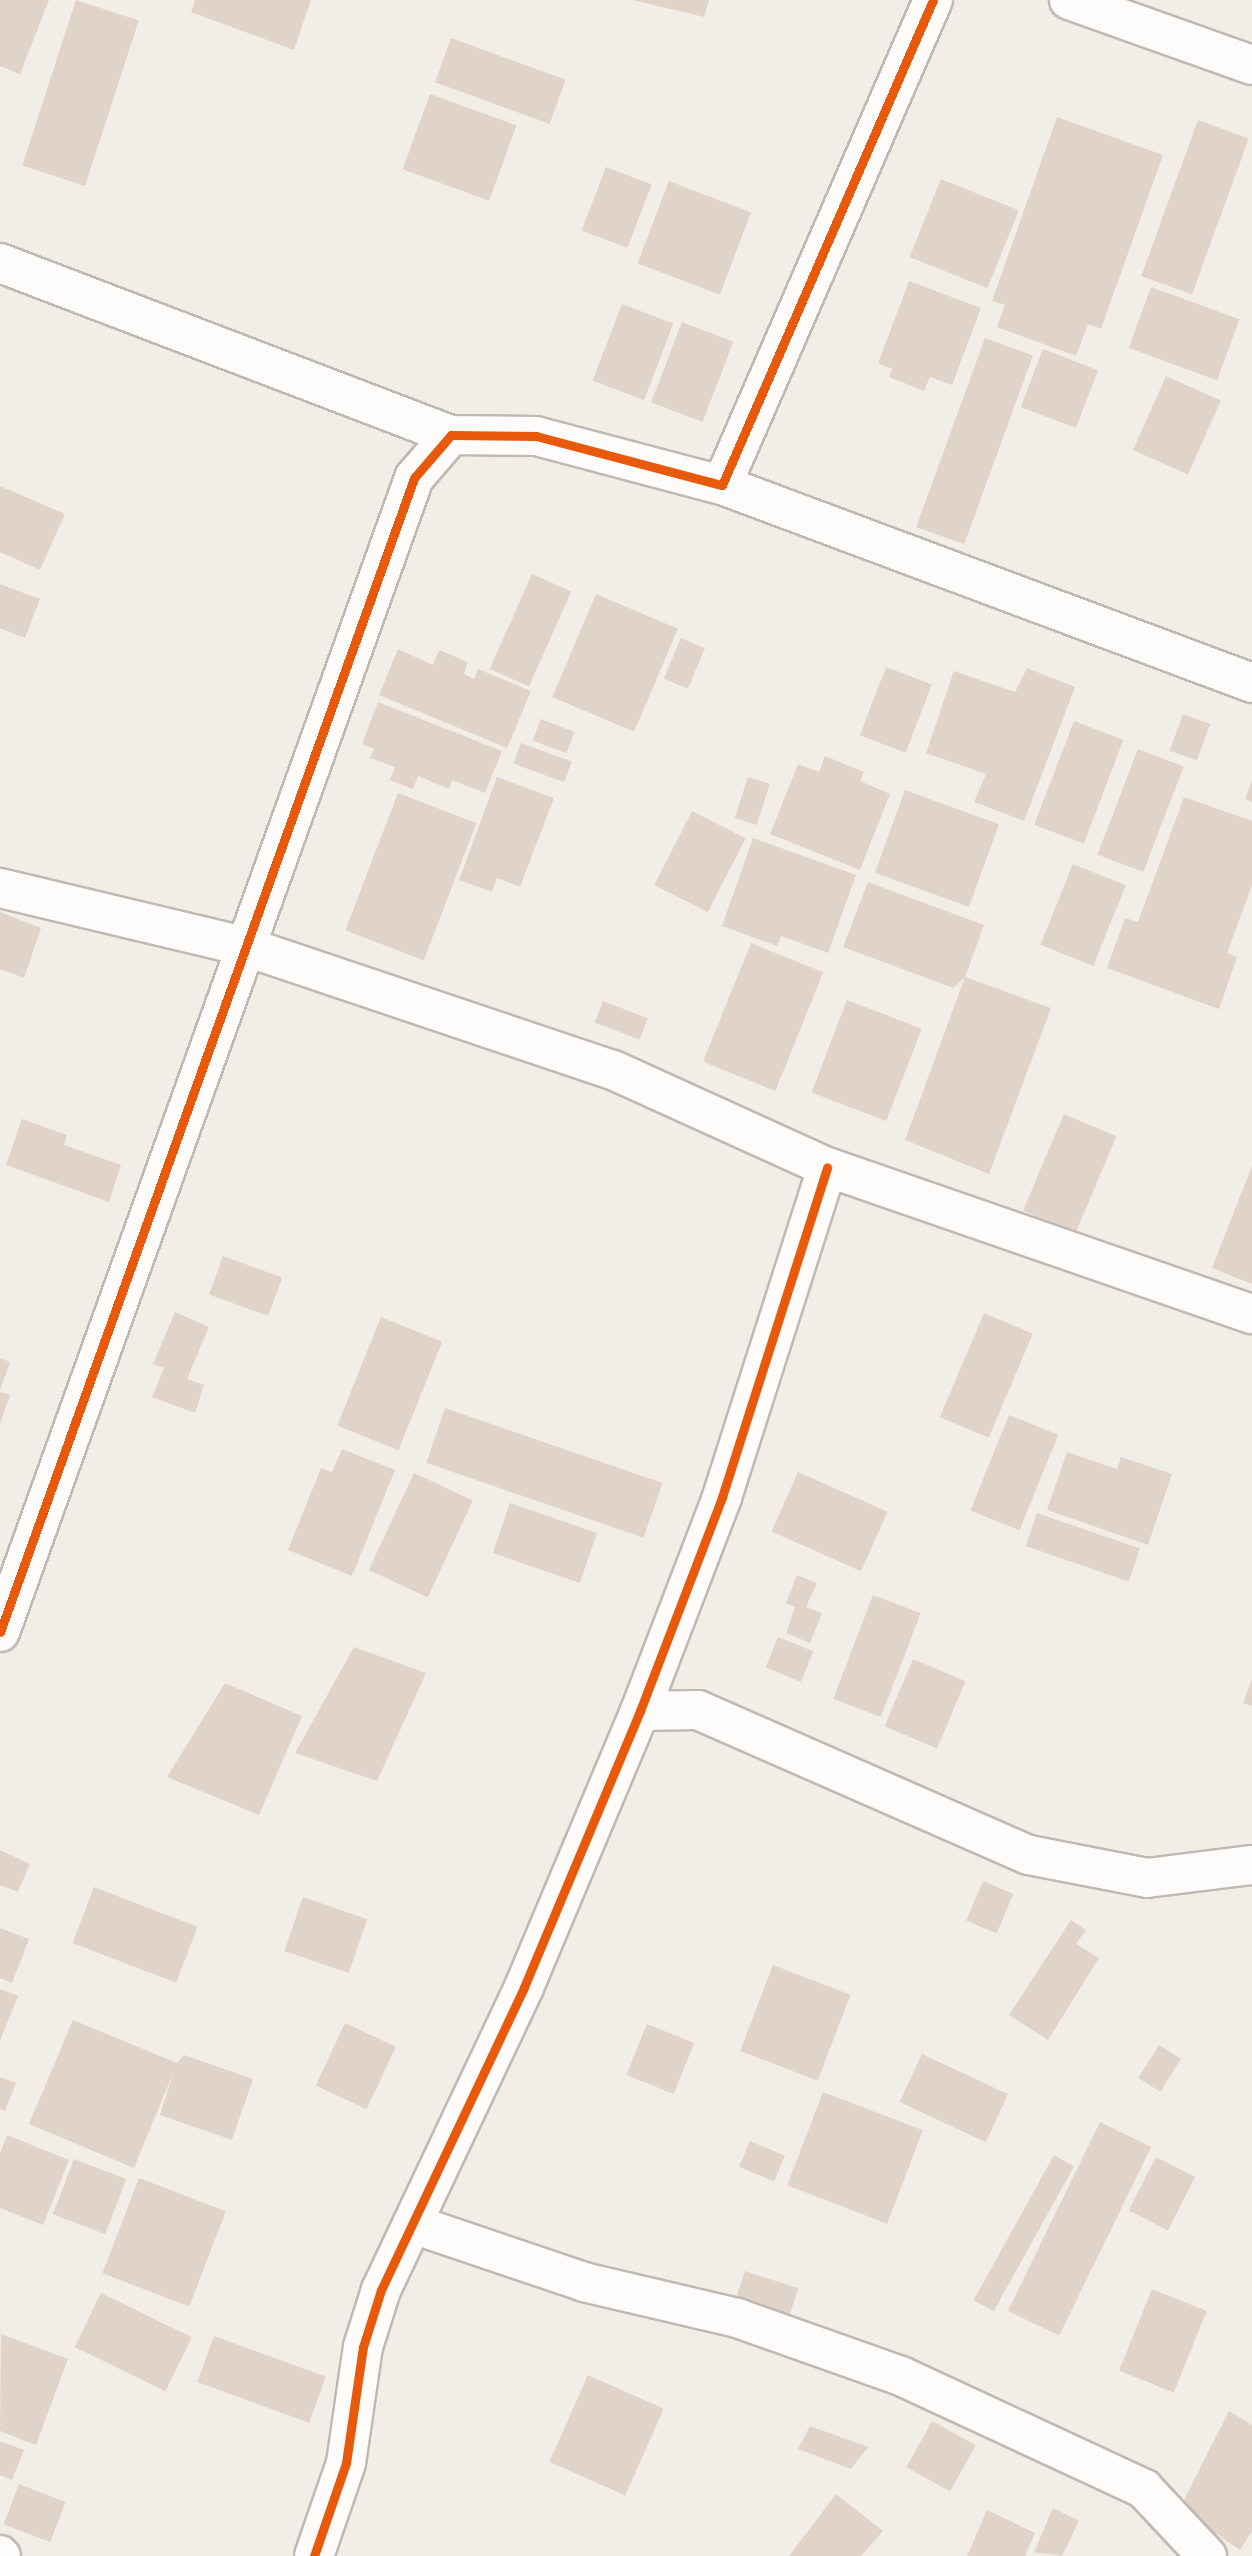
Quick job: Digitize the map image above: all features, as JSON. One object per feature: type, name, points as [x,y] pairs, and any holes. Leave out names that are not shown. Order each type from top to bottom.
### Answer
[{"type":"street","points":[[722,485],[933,0]]},
{"type":"street","points":[[1069,0],[1122,8],[1252,65]]},
{"type":"street","points":[[0,263],[451,435],[536,436],[722,485],[1252,683]]},
{"type":"street","points":[[0,1632],[414,478],[451,435]]},
{"type":"street","points":[[0,888],[247,947],[613,1070],[827,1167],[1252,1314]]},
{"type":"street","points":[[314,2556],[346,2463],[363,2347],[381,2290],[524,1987],[640,1711],[722,1497],[827,1167]]},
{"type":"street","points":[[663,1652],[698,1710]]},
{"type":"street","points":[[640,1711],[698,1710],[1029,1855],[1147,1878],[1252,1865]]},
{"type":"street","points":[[413,2224],[584,2282],[737,2318],[901,2376],[1143,2489],[1207,2556]]},
{"type":"building","points":[[0,0],[49,0],[20,74],[0,66]]},
{"type":"building","points":[[76,0],[139,20],[85,186],[22,165]]},
{"type":"building","points":[[195,0],[311,0],[294,50],[191,12]]},
{"type":"building","points":[[633,0],[709,0],[704,17]]},
{"type":"building","points":[[451,38],[566,80],[550,124],[435,82]]},
{"type":"building","points":[[430,94],[516,125],[489,201],[403,169]]},
{"type":"building","points":[[1057,117],[1163,155],[1101,329],[1088,324],[1076,356],[997,327],[1005,305],[992,301]]},
{"type":"building","points":[[1198,120],[1249,138],[1192,294],[1141,276]]},
{"type":"building","points":[[606,167],[652,185],[627,248],[582,230]]},
{"type":"building","points":[[941,179],[1019,210],[987,288],[910,257]]},
{"type":"building","points":[[669,181],[751,213],[720,295],[637,263]]},
{"type":"building","points":[[909,281],[981,308],[952,385],[930,377],[924,391],[889,377],[892,369],[878,363]]},
{"type":"building","points":[[1151,287],[1239,319],[1217,380],[1129,348]]},
{"type":"building","points":[[622,304],[673,324],[644,400],[593,381]]},
{"type":"building","points":[[682,322],[733,342],[703,422],[651,402]]},
{"type":"building","points":[[985,338],[1033,355],[964,544],[916,527]]},
{"type":"building","points":[[1043,349],[1098,370],[1076,428],[1021,407]]},
{"type":"building","points":[[1166,376],[1221,400],[1188,474],[1133,450]]},
{"type":"building","points":[[0,486],[65,514],[40,570],[0,552]]},
{"type":"building","points":[[532,574],[571,591],[529,686],[490,669]]},
{"type":"building","points":[[0,584],[40,599],[25,638],[0,628]]},
{"type":"building","points":[[596,594],[678,629],[634,732],[552,697]]},
{"type":"building","points":[[681,638],[705,648],[688,689],[664,679]]},
{"type":"building","points":[[398,649],[433,665],[439,650],[468,662],[464,674],[474,679],[478,669],[531,691],[507,748],[379,695]]},
{"type":"building","points":[[886,667],[932,685],[906,753],[860,735]]},
{"type":"building","points":[[1027,668],[1075,687],[1024,821],[974,802],[986,774],[926,753],[954,671],[1015,692]]},
{"type":"building","points":[[378,702],[502,751],[485,793],[452,780],[449,789],[418,776],[413,789],[390,780],[395,767],[370,758],[374,749],[362,744]]},
{"type":"building","points":[[1183,714],[1210,724],[1197,761],[1170,751]]},
{"type":"building","points":[[541,719],[575,732],[566,753],[533,740]]},
{"type":"building","points":[[1074,721],[1123,740],[1084,844],[1034,825]]},
{"type":"building","points":[[521,743],[572,761],[564,782],[513,764]]},
{"type":"building","points":[[1138,749],[1184,767],[1143,872],[1098,854]]},
{"type":"building","points":[[825,756],[864,772],[860,781],[890,794],[860,870],[770,834],[798,764],[819,772]]},
{"type":"building","points":[[497,777],[554,798],[520,887],[497,878],[492,892],[459,880]]},
{"type":"building","points":[[748,777],[770,784],[757,825],[735,818]]},
{"type":"building","points":[[1252,781],[1252,802],[1245,799]]},
{"type":"building","points":[[905,790],[999,824],[969,907],[875,873]]},
{"type":"building","points":[[398,793],[476,823],[424,960],[345,930]]},
{"type":"building","points":[[1184,797],[1252,821],[1252,885],[1227,953],[1237,957],[1219,1009],[1107,968],[1125,918],[1138,922]]},
{"type":"building","points":[[692,811],[745,838],[708,912],[654,885]]},
{"type":"building","points":[[753,838],[856,875],[828,953],[781,936],[777,946],[722,926]]},
{"type":"building","points":[[1073,864],[1126,885],[1093,966],[1040,945]]},
{"type":"building","points":[[868,882],[984,925],[965,977],[953,988],[843,947]]},
{"type":"building","points":[[0,912],[41,928],[24,978],[0,969]]},
{"type":"building","points":[[751,943],[823,972],[775,1091],[703,1062]]},
{"type":"building","points":[[965,977],[1051,1008],[989,1174],[905,1140]]},
{"type":"building","points":[[847,1000],[922,1029],[886,1121],[812,1092]]},
{"type":"building","points":[[603,1001],[648,1018],[640,1040],[595,1022]]},
{"type":"building","points":[[1064,1114],[1116,1136],[1075,1233],[1023,1211]]},
{"type":"building","points":[[22,1119],[67,1135],[64,1145],[121,1165],[109,1202],[6,1165]]},
{"type":"building","points":[[1252,1166],[1252,1284],[1212,1268]]},
{"type":"building","points":[[223,1256],[282,1278],[268,1316],[209,1295]]},
{"type":"building","points":[[175,1312],[209,1327],[187,1379],[204,1385],[195,1413],[152,1397],[164,1368],[153,1364]]},
{"type":"building","points":[[984,1313],[1033,1334],[989,1438],[940,1417]]},
{"type":"building","points":[[381,1317],[442,1342],[398,1450],[337,1425]]},
{"type":"building","points":[[0,1358],[10,1362],[0,1390]]},
{"type":"building","points":[[0,1392],[10,1395],[0,1424]]},
{"type":"building","points":[[445,1408],[662,1483],[644,1538],[426,1463]]},
{"type":"building","points":[[1009,1415],[1058,1435],[1020,1530],[970,1510]]},
{"type":"building","points":[[342,1449],[395,1470],[352,1576],[288,1550],[321,1468],[332,1472]]},
{"type":"building","points":[[1067,1452],[1117,1469],[1121,1457],[1172,1474],[1148,1545],[1047,1510]]},
{"type":"building","points":[[798,1472],[888,1512],[861,1571],[772,1531]]},
{"type":"building","points":[[414,1473],[473,1500],[428,1597],[369,1570]]},
{"type":"building","points":[[510,1503],[597,1533],[580,1583],[493,1553]]},
{"type":"building","points":[[1037,1513],[1140,1548],[1129,1582],[1026,1546]]},
{"type":"building","points":[[797,1575],[817,1583],[806,1607],[822,1613],[810,1643],[786,1633],[795,1607],[786,1603]]},
{"type":"building","points":[[873,1595],[921,1613],[881,1717],[833,1699]]},
{"type":"building","points":[[778,1637],[813,1651],[801,1682],[766,1668]]},
{"type":"building","points":[[354,1647],[426,1673],[377,1781],[295,1753]]},
{"type":"building","points":[[913,1659],[965,1681],[937,1748],[884,1726]]},
{"type":"building","points":[[1252,1679],[1252,1706],[1243,1703]]},
{"type":"building","points":[[225,1683],[302,1716],[259,1815],[167,1777]]},
{"type":"building","points":[[0,1850],[30,1864],[18,1892],[0,1885]]},
{"type":"building","points":[[983,1881],[1013,1894],[997,1933],[966,1921]]},
{"type":"building","points":[[94,1887],[198,1927],[176,1983],[72,1943]]},
{"type":"building","points":[[303,1897],[367,1919],[349,1973],[284,1951]]},
{"type":"building","points":[[1071,1920],[1086,1930],[1076,1944],[1099,1958],[1048,2040],[1009,2015]]},
{"type":"building","points":[[0,1928],[29,1939],[12,1983],[0,1978]]},
{"type":"building","points":[[773,1965],[850,1995],[818,2081],[740,2051]]},
{"type":"building","points":[[0,1989],[18,1996],[0,2041]]},
{"type":"building","points":[[73,2020],[177,2063],[184,2055],[253,2079],[232,2140],[160,2115],[174,2071],[134,2168],[29,2124]]},
{"type":"building","points":[[345,2023],[396,2047],[367,2109],[316,2086]]},
{"type":"building","points":[[647,2024],[694,2043],[674,2094],[626,2075]]},
{"type":"building","points":[[1159,2045],[1181,2059],[1160,2092],[1138,2078]]},
{"type":"building","points":[[922,2054],[1008,2094],[986,2142],[900,2102]]},
{"type":"building","points":[[0,2077],[16,2083],[5,2111],[0,2109]]},
{"type":"building","points":[[823,2092],[923,2130],[887,2224],[787,2185]]},
{"type":"building","points":[[1100,2122],[1151,2147],[1059,2336],[1008,2311]]},
{"type":"building","points":[[7,2135],[69,2160],[43,2225],[0,2208],[0,2153]]},
{"type":"building","points":[[750,2141],[785,2156],[774,2182],[739,2167]]},
{"type":"building","points":[[1054,2155],[1074,2166],[994,2311],[974,2300]]},
{"type":"building","points":[[1156,2157],[1195,2177],[1168,2230],[1129,2210]]},
{"type":"building","points":[[74,2159],[126,2179],[105,2234],[53,2214]]},
{"type":"building","points":[[139,2178],[226,2211],[189,2307],[102,2273]]},
{"type":"building","points":[[745,2271],[798,2288],[787,2324],[733,2307]]},
{"type":"building","points":[[1152,2289],[1207,2311],[1174,2393],[1119,2371]]},
{"type":"building","points":[[101,2293],[192,2337],[165,2391],[75,2347]]},
{"type":"building","points":[[1,2334],[68,2359],[36,2445],[0,2431]]},
{"type":"building","points":[[214,2336],[326,2377],[309,2423],[197,2382]]},
{"type":"building","points":[[588,2375],[664,2409],[625,2496],[549,2462]]},
{"type":"building","points":[[1229,2411],[1252,2425],[1252,2531],[1240,2550],[1180,2508]]},
{"type":"building","points":[[932,2421],[976,2445],[950,2492],[906,2467]]},
{"type":"building","points":[[810,2426],[868,2447],[851,2469],[798,2449]]},
{"type":"building","points":[[0,2441],[24,2450],[12,2480],[0,2475]]},
{"type":"building","points":[[19,2484],[66,2502],[50,2542],[4,2524]]},
{"type":"building","points":[[836,2494],[883,2531],[861,2556],[789,2556]]},
{"type":"building","points":[[1053,2508],[1079,2521],[1062,2556],[1034,2552]]},
{"type":"building","points":[[987,2510],[1035,2533],[1025,2556],[967,2556]]},
{"type":"cycle path","points":[[0,1632],[414,478],[451,435],[536,436],[722,485],[933,0]]},
{"type":"cycle path","points":[[314,2556],[346,2463],[363,2347],[381,2290],[524,1987],[640,1711],[722,1497],[827,1167]]}]
